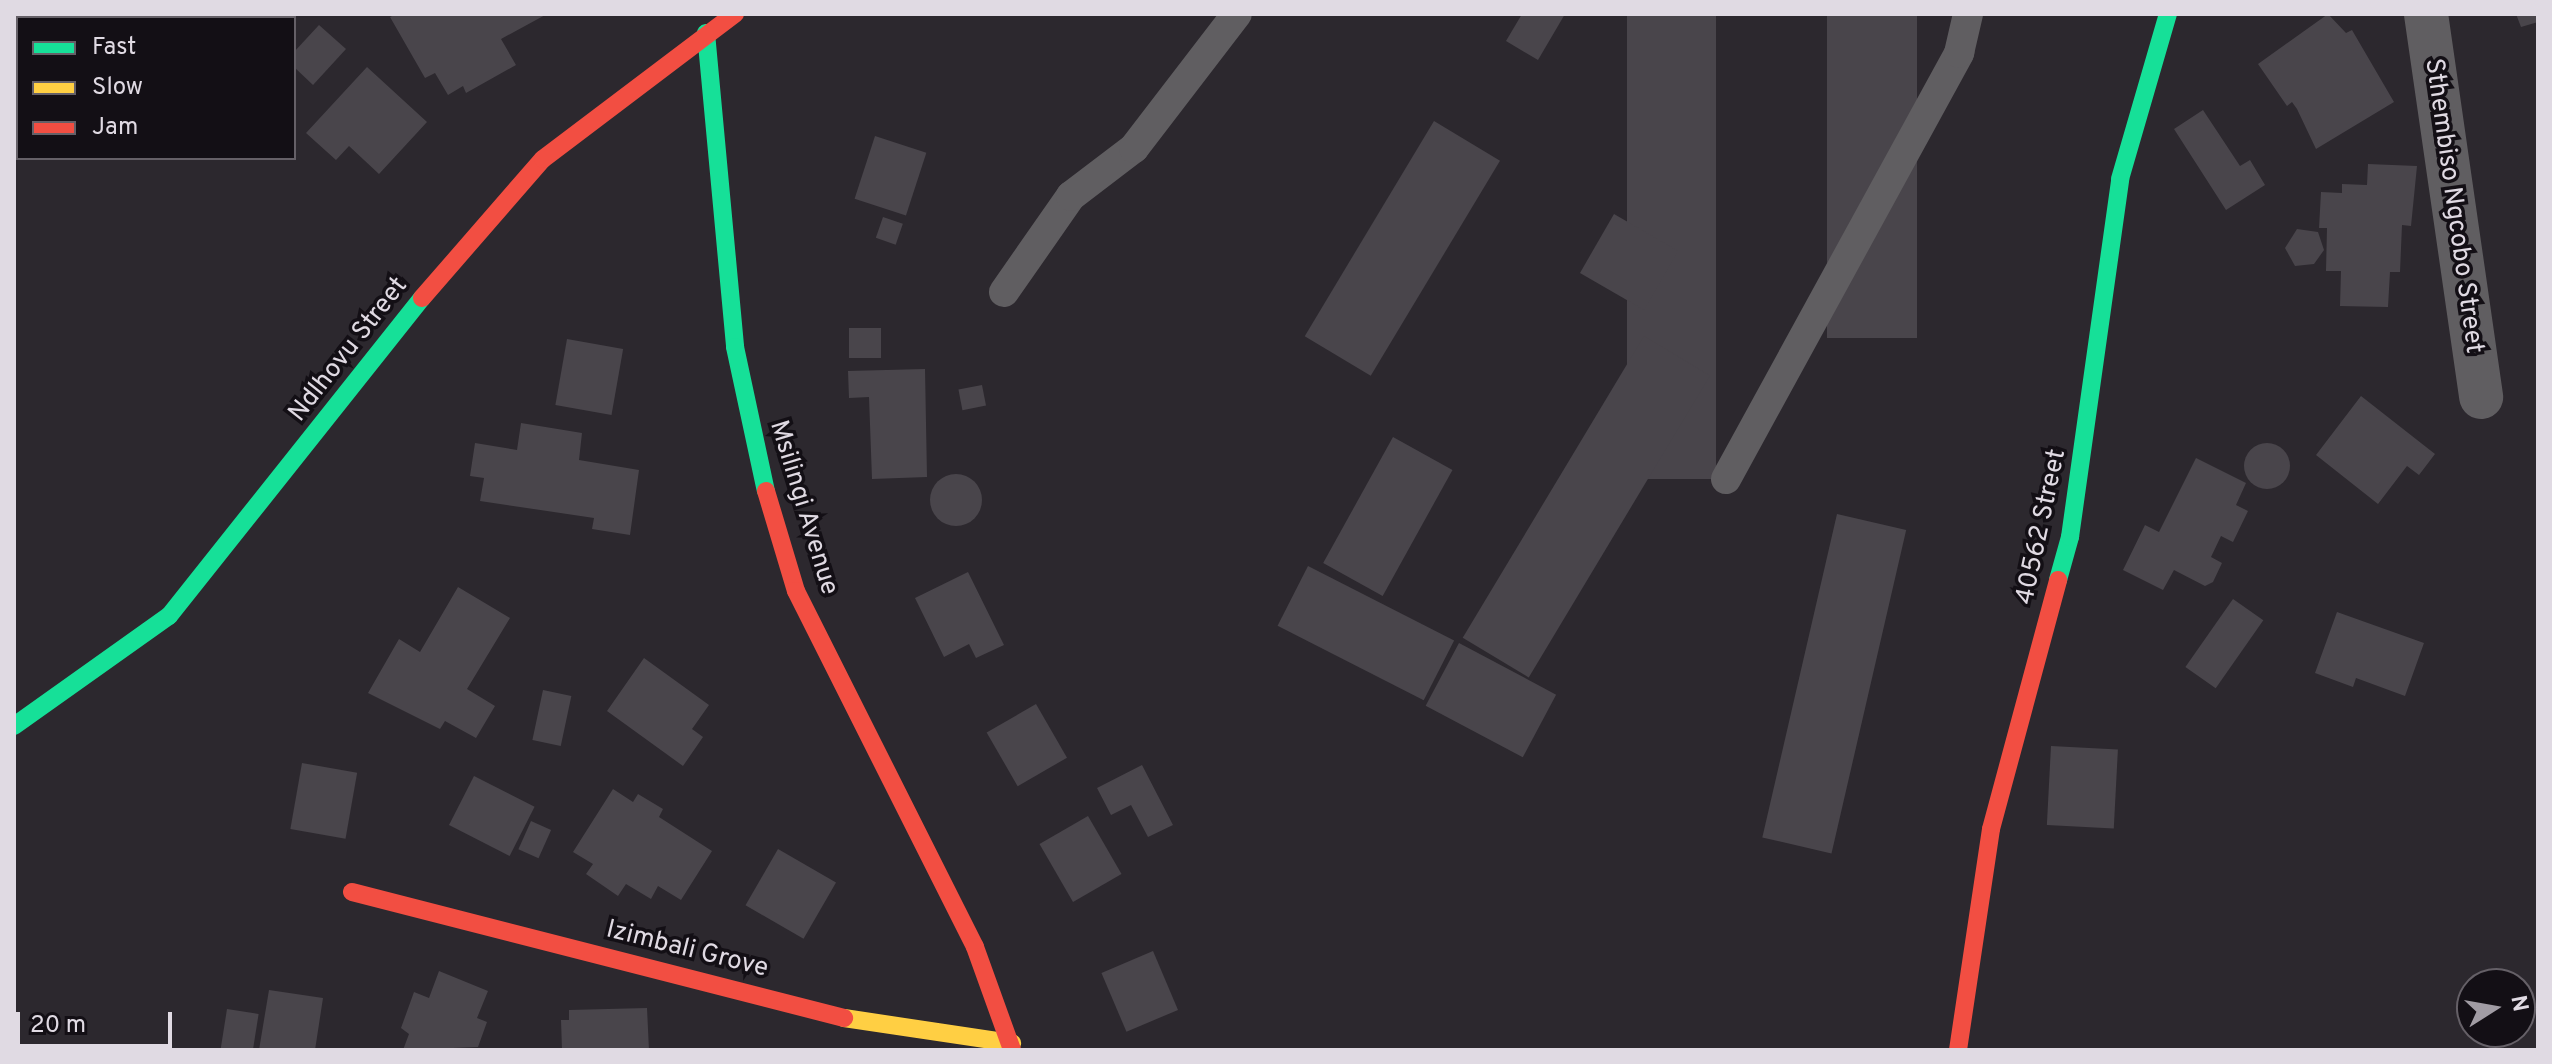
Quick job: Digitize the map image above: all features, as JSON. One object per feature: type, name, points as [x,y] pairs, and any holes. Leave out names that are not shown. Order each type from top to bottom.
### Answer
[{"type":"street","name":"Ndlhovu Street","points":[[14,726],[169,616],[451,261],[543,159],[735,14]]},
{"type":"street","name":"40562 Street","points":[[1958,1050],[1991,829],[2070,537],[2120,179],[2168,14]]},
{"type":"street","name":"Sthembiso Ngcobo Street","points":[[2426,14],[2481,397]]},
{"type":"street","name":"Msilingi Avenue","points":[[706,33],[735,347],[757,461],[792,577],[975,947],[1012,1047]]},
{"type":"street","name":"Izimbali Grove","points":[[352,892],[885,1028],[1012,1047]]},
{"type":"lane","points":[[1004,292],[1071,196],[1134,148],[1237,14]]},
{"type":"lane","points":[[1726,479],[1959,53],[1968,14]]},
{"type":"building","points":[[396,14],[547,14],[501,39],[516,65],[466,93],[463,86],[448,95],[435,73],[425,78],[390,17]]},
{"type":"building","points":[[1522,14],[1565,14],[1538,60],[1506,41]]},
{"type":"building","points":[[1627,14],[1716,14],[1716,479],[1627,479]]},
{"type":"building","points":[[1827,14],[1917,14],[1917,338],[1827,338]]},
{"type":"building","points":[[2328,14],[2346,33],[2352,30],[2394,102],[2316,149],[2297,109],[2292,102],[2287,106],[2258,64]]},
{"type":"building","points":[[2516,14],[2538,14],[2538,22],[2521,27]]},
{"type":"building","points":[[319,25],[346,49],[313,85],[296,69],[296,50]]},
{"type":"building","points":[[367,67],[427,122],[379,174],[349,146],[336,160],[306,133]]},
{"type":"building","points":[[2203,110],[2240,166],[2250,160],[2265,185],[2226,210],[2174,129]]},
{"type":"building","points":[[1434,121],[1500,161],[1371,376],[1305,336]]},
{"type":"building","points":[[875,136],[926,153],[906,215],[855,199]]},
{"type":"building","points":[[2368,164],[2417,166],[2411,226],[2402,225],[2400,272],[2390,272],[2388,307],[2340,306],[2341,271],[2326,271],[2327,228],[2319,228],[2321,192],[2342,193],[2342,184],[2367,185]]},
{"type":"building","points":[[1614,214],[1678,251],[1644,310],[1580,273]]},
{"type":"building","points":[[883,217],[903,224],[896,245],[876,238]]},
{"type":"building","points":[[2297,229],[2318,232],[2324,250],[2314,264],[2295,266],[2285,248]]},
{"type":"building","points":[[849,328],[881,328],[881,358],[849,358]]},
{"type":"building","points":[[1644,336],[1710,376],[1529,677],[1463,638]]},
{"type":"building","points":[[567,339],[623,349],[611,415],[555,405]]},
{"type":"building","points":[[925,369],[927,477],[872,479],[869,397],[849,398],[848,371]]},
{"type":"building","points":[[982,385],[986,406],[962,410],[958,390]]},
{"type":"building","points":[[2361,396],[2435,454],[2419,475],[2407,466],[2378,504],[2316,455]]},
{"type":"building","points":[[521,423],[582,433],[579,460],[639,470],[630,535],[592,529],[594,518],[480,501],[484,478],[470,476],[475,443],[517,450]]},
{"type":"building","points":[[1393,437],[1452,470],[1383,596],[1323,563]]},
{"type":"building","points":[[2267,443],[2284,449],[2290,466],[2284,483],[2267,489],[2250,483],[2244,466],[2250,449]]},
{"type":"building","points":[[2196,458],[2246,483],[2236,505],[2248,511],[2233,542],[2221,536],[2211,557],[2222,563],[2213,582],[2205,586],[2174,570],[2163,590],[2123,570],[2145,525],[2159,532]]},
{"type":"building","points":[[956,474],[974,482],[982,500],[974,518],[956,526],[938,518],[930,500],[938,482]]},
{"type":"building","points":[[1837,514],[1906,530],[1831,853],[1762,837]]},
{"type":"building","points":[[1308,566],[1454,640],[1424,700],[1278,626]]},
{"type":"building","points":[[968,572],[1004,645],[976,658],[969,644],[944,657],[915,598]]},
{"type":"building","points":[[458,587],[510,618],[467,689],[495,706],[476,738],[445,721],[440,729],[368,693],[399,639],[420,652]]},
{"type":"building","points":[[2233,599],[2263,620],[2216,688],[2185,667]]},
{"type":"building","points":[[2337,612],[2424,643],[2405,696],[2356,678],[2353,687],[2315,673]]},
{"type":"building","points":[[1459,643],[1556,695],[1523,757],[1426,706]]},
{"type":"building","points":[[644,658],[709,705],[692,729],[703,737],[683,766],[607,711]]},
{"type":"building","points":[[543,690],[571,696],[561,746],[532,740]]},
{"type":"building","points":[[1036,704],[1067,758],[1018,786],[987,732]]},
{"type":"building","points":[[2051,746],[2118,750],[2114,828],[2047,825]]},
{"type":"building","points":[[302,763],[357,773],[346,839],[290,829]]},
{"type":"building","points":[[1142,765],[1173,825],[1148,837],[1131,805],[1111,815],[1097,788]]},
{"type":"building","points":[[474,776],[535,807],[510,856],[449,825]]},
{"type":"building","points":[[613,789],[633,802],[638,794],[663,809],[659,817],[712,851],[681,900],[658,886],[651,899],[626,884],[618,896],[586,874],[593,864],[573,852]]},
{"type":"building","points":[[1088,816],[1122,874],[1073,902],[1040,844]]},
{"type":"building","points":[[531,821],[551,830],[538,858],[518,849]]},
{"type":"building","points":[[778,849],[836,882],[804,939],[746,905]]},
{"type":"building","points":[[1153,951],[1178,1010],[1126,1032],[1101,973]]},
{"type":"building","points":[[439,971],[488,991],[477,1018],[487,1022],[478,1047],[403,1050],[409,1034],[401,1028],[414,992],[429,998]]},
{"type":"building","points":[[269,990],[323,998],[315,1050],[259,1050]]},
{"type":"building","points":[[647,1008],[649,1050],[562,1050],[561,1020],[569,1020],[569,1010]]},
{"type":"building","points":[[227,1009],[259,1014],[253,1050],[221,1049]]},
{"type":"traffic: fast","points":[[2058,580],[2070,537],[2120,179],[2168,14]]},
{"type":"traffic: fast","points":[[706,33],[735,347],[766,491]]},
{"type":"traffic: fast","points":[[14,726],[169,616],[422,298]]},
{"type":"traffic: slow","points":[[844,1018],[1012,1043]]},
{"type":"traffic: jam","points":[[422,298],[543,159],[735,14]]},
{"type":"traffic: jam","points":[[766,491],[796,591],[975,947],[1012,1050]]},
{"type":"traffic: jam","points":[[1958,1050],[1991,829],[2058,580]]},
{"type":"traffic: jam","points":[[352,892],[844,1018]]}]
